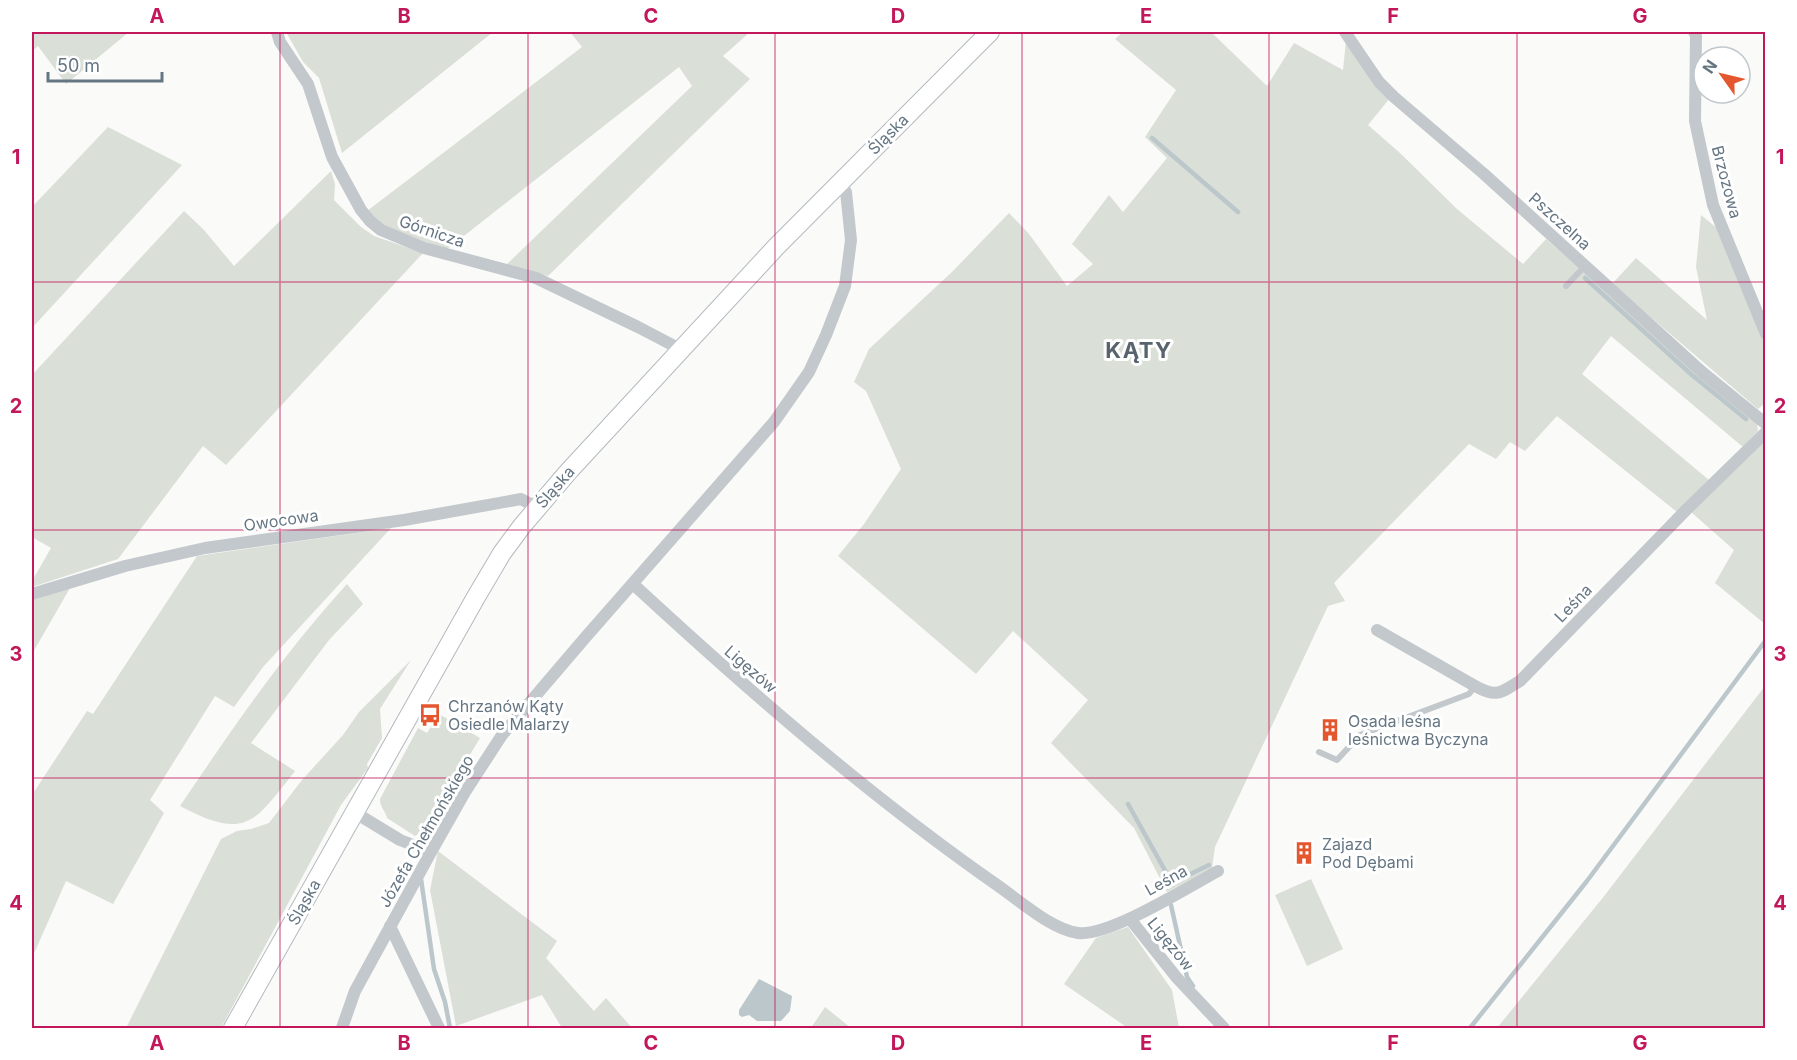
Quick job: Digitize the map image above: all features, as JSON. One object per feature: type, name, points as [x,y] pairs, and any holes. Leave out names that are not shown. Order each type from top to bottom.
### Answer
[{"type":"main road","name":"Śląska","points":[[233,1029],[502,552],[537,507],[680,349],[840,181],[990,32]]},
{"type":"street","name":"Górnicza","points":[[277,32],[280,42],[308,84],[332,157],[361,210],[370,221],[389,234],[424,248],[536,278],[680,349]]},
{"type":"street","name":"Pszczelna","points":[[1345,32],[1379,82],[1394,97],[1484,174],[1702,372],[1766,424]]},
{"type":"street","name":"Brzozowa","points":[[1694,32],[1696,35],[1695,121],[1713,205],[1766,334]]},
{"type":"street","points":[[633,584],[774,422],[809,372],[844,286],[851,240],[846,192],[840,181]]},
{"type":"street","name":"Leśna","points":[[1377,630],[1489,694],[1499,694],[1520,681],[1687,508],[1766,432]]},
{"type":"street","name":"Owocowa","points":[[32,594],[125,566],[205,548],[404,520],[521,499],[537,507]]},
{"type":"street","name":"Józefa Chełmońskiego","points":[[342,1029],[355,992],[390,926],[465,792],[502,735],[633,584]]},
{"type":"street","name":"Ligęzów","points":[[633,584],[736,678],[862,783],[951,853],[1056,926],[1079,933],[1099,930],[1130,919],[1177,978],[1224,1029]]},
{"type":"street","points":[[354,812],[400,840],[431,852]]},
{"type":"street","name":"Leśna","points":[[1130,919],[1218,871]]},
{"type":"street","points":[[390,926],[439,1029]]},
{"type":"lane","points":[[1566,286],[1585,266]]},
{"type":"lane","points":[[1318,752],[1336,760],[1360,735],[1469,694],[1475,686]]},
{"type":"shaded area","points":[[32,32],[129,32],[66,84],[38,46],[32,51]]},
{"type":"shaded area","points":[[286,32],[493,32],[342,153],[319,78],[303,62]]},
{"type":"shaded area","points":[[570,32],[750,32],[723,56],[750,79],[548,276],[505,266],[692,86],[679,67],[446,250],[386,227],[367,211],[582,47]]},
{"type":"shaded area","points":[[1123,32],[1211,32],[1267,86],[1294,43],[1343,70],[1346,41],[1390,98],[1368,125],[1457,209],[1523,264],[1546,239],[1757,424],[1758,431],[1743,447],[1611,336],[1582,374],[1709,480],[1677,512],[1557,416],[1525,451],[1510,442],[1496,459],[1469,444],[1334,583],[1345,601],[1328,606],[1215,847],[1212,868],[1167,892],[1134,828],[1051,743],[1088,700],[1013,631],[976,674],[838,556],[864,524],[901,469],[866,391],[854,382],[869,349],[953,271],[1009,213],[1029,234],[1067,286],[1093,264],[1072,244],[1109,195],[1123,212],[1167,158],[1145,137],[1176,90],[1115,39]]},
{"type":"shaded area","points":[[108,127],[182,165],[32,328],[32,207]]},
{"type":"shaded area","points":[[331,171],[335,184],[334,200],[361,227],[374,236],[423,253],[226,465],[203,446],[118,559],[32,587],[32,581],[51,548],[32,537],[32,375],[184,211],[204,230],[234,266]]},
{"type":"shaded area","points":[[1701,215],[1718,229],[1765,344],[1765,403],[1758,409],[1612,284],[1636,258],[1707,320],[1696,267]]},
{"type":"shaded area","points":[[1765,437],[1765,624],[1715,583],[1734,550],[1691,512]]},
{"type":"shaded area","points":[[391,528],[263,667],[234,707],[215,696],[150,800],[164,813],[113,904],[66,881],[32,958],[32,795],[87,711],[93,714],[197,556]]},
{"type":"shaded area","points":[[347,584],[363,604],[329,640],[251,743],[295,771],[269,803],[247,821],[235,824],[220,823],[180,806],[280,664]]},
{"type":"shaded area","points":[[70,588],[32,654],[32,600]]},
{"type":"shaded area","points":[[411,660],[380,709],[382,738],[367,764],[368,768],[341,805],[221,1028],[126,1028],[221,839],[237,831],[269,823],[302,780],[343,735],[359,712]]},
{"type":"shaded area","points":[[1765,686],[1765,1028],[1497,1028],[1605,895]]},
{"type":"shaded area","points":[[439,714],[480,738],[425,830],[415,836],[387,818],[380,799],[418,728],[427,733]]},
{"type":"shaded area","points":[[438,851],[557,941],[546,958],[594,1011],[606,998],[632,1028],[562,1028],[542,995],[456,1026],[430,890]]},
{"type":"shaded area","points":[[1311,879],[1343,949],[1307,966],[1275,895]]},
{"type":"shaded area","points":[[1128,927],[1172,990],[1179,1028],[1128,1028],[1064,984],[1096,938]]},
{"type":"shaded area","points":[[759,979],[792,996],[790,1011],[781,1021],[757,1021],[749,1015],[742,1017],[739,1015],[739,1010]]},
{"type":"shaded area","points":[[825,1007],[851,1028],[811,1028]]},
{"type":"waterway","points":[[1152,138],[1238,212]]},
{"type":"waterway","points":[[1585,278],[1692,375],[1746,419]]},
{"type":"waterway","points":[[1470,1028],[1587,881],[1766,640]]},
{"type":"waterway","points":[[1128,804],[1172,883]]},
{"type":"waterway","points":[[1166,886],[1209,865]]},
{"type":"waterway","points":[[421,879],[434,969],[445,1002],[450,1028]]},
{"type":"waterway","points":[[1171,905],[1187,977],[1193,986]]},
{"type":"place","name":"Chrzanów Kąty Osiedle Malarzy","points":[[430,715]]},
{"type":"place","name":"Osada leśna leśnictwa Byczyna","points":[[1330,730]]},
{"type":"place","name":"Zajazd Pod Dębami","points":[[1304,853]]},
{"type":"district","name":"KĄTY","points":[[1139,350]]}]
